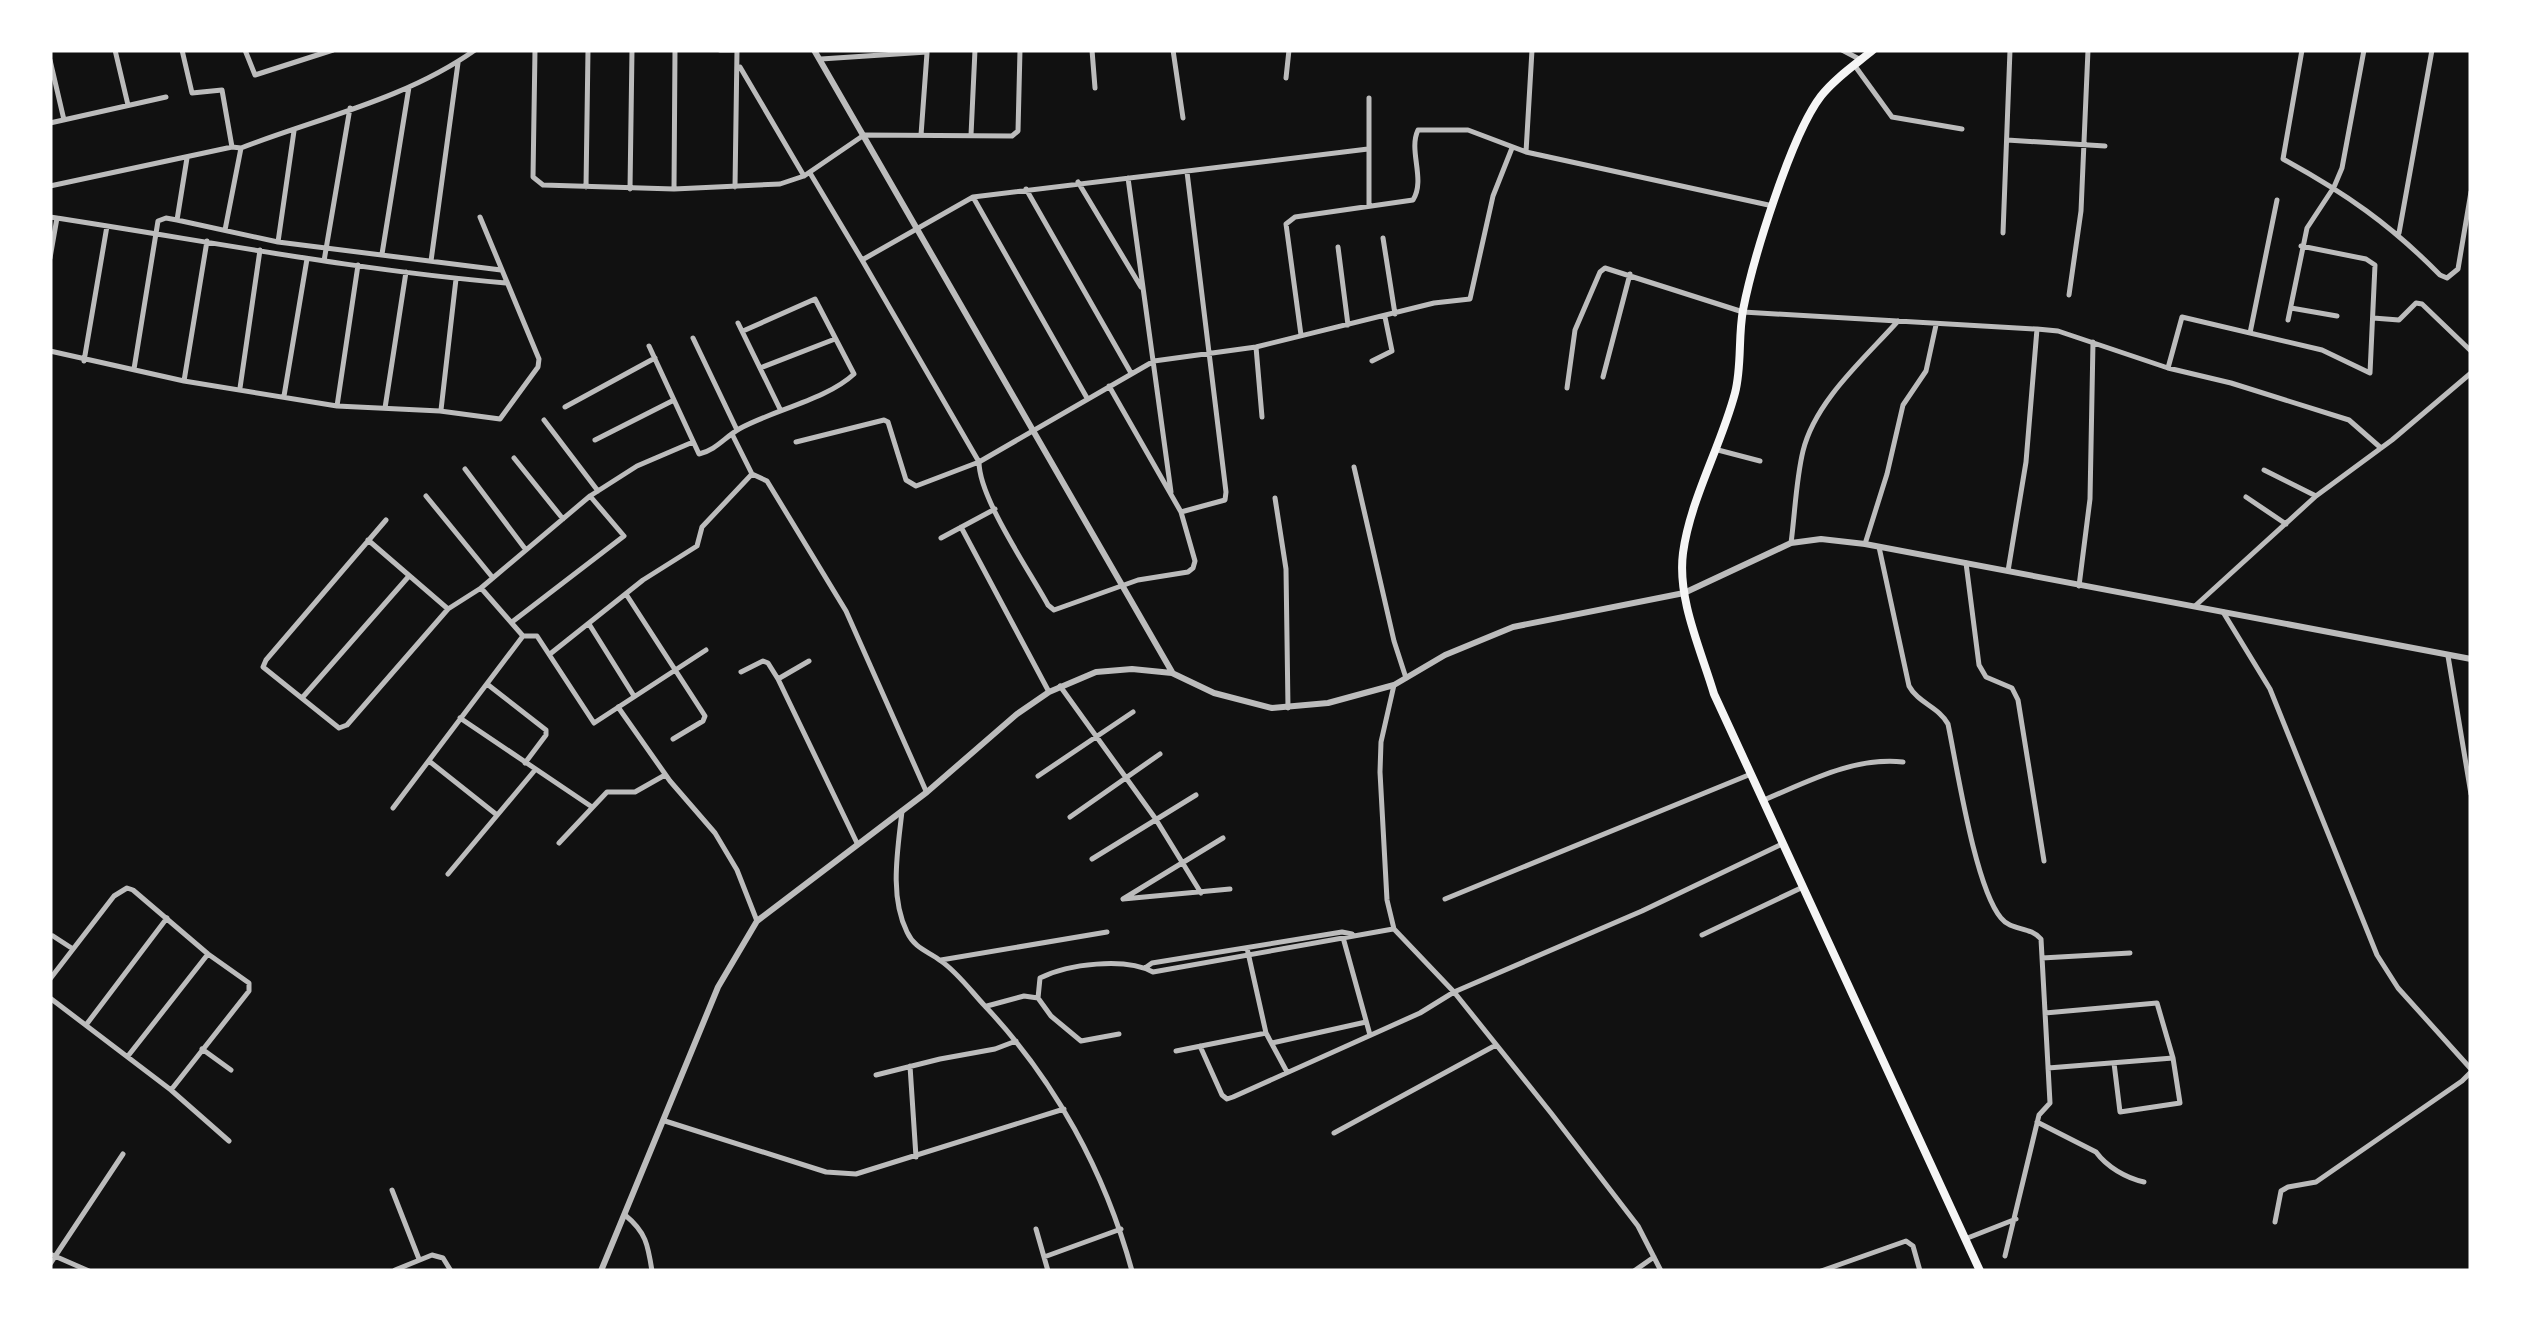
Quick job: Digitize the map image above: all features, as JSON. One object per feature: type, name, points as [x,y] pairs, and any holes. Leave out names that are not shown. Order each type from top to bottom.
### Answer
[{"type":"main road","points":[[1873,50],[1824,91],[1814,106],[1773,206],[1743,312],[1736,388],[1718,450],[1692,514],[1683,554],[1684,593],[1714,694],[1980,1271]]},
{"type":"street","points":[[115,50],[128,105]]},
{"type":"street","points":[[182,50],[192,92],[222,90],[232,147]]},
{"type":"street","points":[[245,50],[255,76],[333,50]]},
{"type":"street","points":[[50,186],[241,148],[409,86],[475,50]]},
{"type":"street","points":[[535,50],[533,176],[543,185],[630,190],[780,184],[807,175],[864,134],[1012,136],[1018,131],[1020,50]]},
{"type":"street","points":[[586,188],[588,50]]},
{"type":"street","points":[[630,190],[632,50]]},
{"type":"street","points":[[674,189],[675,50]]},
{"type":"street","points":[[720,50],[737,50],[735,188]]},
{"type":"street","points":[[814,50],[1172,673]]},
{"type":"street","points":[[971,136],[975,50]]},
{"type":"street","points":[[1092,50],[1095,88]]},
{"type":"street","points":[[1173,50],[1182,118]]},
{"type":"street","points":[[1286,78],[1289,50]]},
{"type":"street","points":[[1526,152],[1532,50]]},
{"type":"street","points":[[1842,50],[1858,63],[1885,110],[1897,120],[1962,129]]},
{"type":"street","points":[[2003,234],[2010,50]]},
{"type":"street","points":[[2069,295],[2082,211],[2088,50]]},
{"type":"street","points":[[2302,50],[2283,159],[2334,187],[2399,233],[2440,275],[2451,278],[2461,258],[2471,192]]},
{"type":"street","points":[[2288,320],[2302,246],[2314,214],[2334,187],[2342,168],[2364,50]]},
{"type":"street","points":[[2399,233],[2432,50]]},
{"type":"street","points":[[818,60],[927,51],[921,134]]},
{"type":"street","points":[[50,60],[64,120]]},
{"type":"street","points":[[431,260],[458,62]]},
{"type":"street","points":[[738,64],[862,260],[979,462],[979,477],[1051,608],[1123,584],[1194,568],[1180,512],[1109,386]]},
{"type":"street","points":[[382,254],[409,86]]},
{"type":"street","points":[[50,123],[166,97]]},
{"type":"street","points":[[1368,98],[1368,205]]},
{"type":"street","points":[[324,261],[350,108]]},
{"type":"street","points":[[1302,336],[1286,224],[1295,217],[1413,200],[1417,196],[1414,139],[1418,130],[1468,130],[1526,152],[1773,206]]},
{"type":"street","points":[[278,242],[294,131]]},
{"type":"street","points":[[2007,140],[2105,146]]},
{"type":"street","points":[[225,230],[241,148]]},
{"type":"street","points":[[796,442],[884,420],[910,485],[979,462],[1154,361],[1256,348],[1472,296],[1493,196],[1512,148]]},
{"type":"street","points":[[862,260],[973,198],[1368,149]]},
{"type":"street","points":[[178,220],[187,158]]},
{"type":"street","points":[[1180,512],[1225,500],[1187,172]]},
{"type":"street","points":[[1128,178],[1172,495]]},
{"type":"street","points":[[1078,182],[1144,292]]},
{"type":"street","points":[[1026,189],[1131,373]]},
{"type":"street","points":[[973,198],[1088,398]]},
{"type":"street","points":[[2250,333],[2277,200]]},
{"type":"street","points":[[50,351],[184,381],[337,406],[440,411],[500,420],[539,359],[480,216]]},
{"type":"street","points":[[50,258],[53,217],[307,259],[506,283]]},
{"type":"street","points":[[134,370],[156,233],[162,218],[278,242],[502,270]]},
{"type":"street","points":[[84,361],[107,226]]},
{"type":"street","points":[[1383,238],[1394,314]]},
{"type":"street","points":[[184,381],[208,240]]},
{"type":"street","points":[[2168,368],[2182,317],[2322,350],[2370,373],[2376,270],[2372,261],[2302,246]]},
{"type":"street","points":[[1338,247],[1348,325]]},
{"type":"street","points":[[240,388],[260,250]]},
{"type":"street","points":[[284,396],[307,259]]},
{"type":"street","points":[[337,406],[358,265]]},
{"type":"street","points":[[1567,388],[1575,330],[1600,272],[1609,268],[1743,312],[1936,325],[1992,324],[2092,342],[2349,420],[2382,448]]},
{"type":"street","points":[[385,409],[406,272]]},
{"type":"street","points":[[1603,377],[1630,274]]},
{"type":"street","points":[[440,411],[456,279]]},
{"type":"street","points":[[649,346],[697,452],[702,454],[735,432],[854,374],[815,299],[742,331]]},
{"type":"street","points":[[2373,318],[2399,320],[2416,303],[2422,304],[2471,351]]},
{"type":"street","points":[[2291,308],[2338,316]]},
{"type":"street","points":[[1372,361],[1392,351],[1385,317]]},
{"type":"street","points":[[1791,543],[1803,451],[1811,428],[1828,402],[1898,321]]},
{"type":"street","points":[[738,322],[780,409]]},
{"type":"street","points":[[1865,544],[1904,406],[1926,371],[1936,325]]},
{"type":"street","points":[[2008,571],[2026,462],[2036,329]]},
{"type":"street","points":[[693,338],[752,474],[767,480],[846,611],[927,792]]},
{"type":"street","points":[[760,368],[835,339]]},
{"type":"street","points":[[2080,586],[2090,499],[2092,342]]},
{"type":"street","points":[[1256,348],[1262,417]]},
{"type":"street","points":[[565,407],[655,358]]},
{"type":"street","points":[[2194,607],[2316,496],[2382,448],[2471,373]]},
{"type":"street","points":[[595,440],[674,400]]},
{"type":"street","points":[[544,420],[598,491]]},
{"type":"street","points":[[386,520],[264,667],[339,728],[344,728],[448,609],[481,588],[590,496],[638,466],[693,442]]},
{"type":"street","points":[[1718,450],[1760,461]]},
{"type":"street","points":[[514,458],[563,519]]},
{"type":"street","points":[[1354,467],[1406,678]]},
{"type":"street","points":[[465,468],[526,550]]},
{"type":"street","points":[[2264,470],[2316,496]]},
{"type":"street","points":[[550,654],[626,594],[698,546],[702,527],[752,474]]},
{"type":"street","points":[[426,496],[493,578]]},
{"type":"street","points":[[512,622],[624,536],[590,496]]},
{"type":"street","points":[[2246,497],[2286,524]]},
{"type":"street","points":[[1275,498],[1286,570],[1288,708]]},
{"type":"street","points":[[941,538],[995,509]]},
{"type":"street","points":[[961,527],[1049,692]]},
{"type":"street","points":[[599,1270],[718,988],[757,921],[927,792],[1018,714],[1060,686],[1096,672],[1172,673],[1244,704],[1288,708],[1328,703],[1394,685],[1445,656],[1513,627],[1684,593],[1791,543],[1822,539],[2447,652],[2471,660]]},
{"type":"street","points":[[368,540],[448,609]]},
{"type":"street","points":[[1879,547],[1909,686],[1948,724],[1973,844],[1993,906],[2007,924],[2035,933],[2041,940],[2050,1104],[2038,1115],[2005,1256]]},
{"type":"street","points":[[1966,563],[1978,665],[1986,678],[2012,688],[2018,700],[2044,861]]},
{"type":"street","points":[[302,698],[409,576]]},
{"type":"street","points":[[481,588],[523,636]]},
{"type":"street","points":[[626,594],[705,716],[673,739]]},
{"type":"street","points":[[2223,612],[2270,690],[2377,955],[2398,988],[2471,1070],[2462,1081],[2316,1182],[2282,1191],[2276,1222]]},
{"type":"street","points":[[588,624],[634,696]]},
{"type":"street","points":[[523,636],[537,636],[594,722],[706,650]]},
{"type":"street","points":[[392,808],[523,636]]},
{"type":"street","points":[[2447,652],[2471,794]]},
{"type":"street","points":[[741,672],[763,661],[768,663],[857,843]]},
{"type":"street","points":[[778,679],[809,662]]},
{"type":"street","points":[[487,684],[546,730],[525,763]]},
{"type":"street","points":[[1394,685],[1381,742],[1380,772],[1387,900],[1394,929],[1454,992],[1638,1226],[1662,1271]]},
{"type":"street","points":[[1060,686],[1155,818],[1200,893]]},
{"type":"street","points":[[618,707],[665,774],[715,833],[737,870],[757,921]]},
{"type":"street","points":[[1038,776],[1133,712]]},
{"type":"street","points":[[460,718],[592,807]]},
{"type":"street","points":[[1070,817],[1160,754]]},
{"type":"street","points":[[429,761],[497,815]]},
{"type":"street","points":[[1762,801],[1844,768],[1882,761],[1903,762]]},
{"type":"street","points":[[448,874],[535,770]]},
{"type":"street","points":[[559,843],[607,792],[635,792],[665,774]]},
{"type":"street","points":[[1445,899],[1751,774]]},
{"type":"street","points":[[1092,859],[1196,795]]},
{"type":"street","points":[[902,811],[896,885],[907,932],[921,951],[941,960],[1016,1040],[1064,1109],[1121,1229],[1132,1271]]},
{"type":"street","points":[[1223,838],[1124,900],[1230,890]]},
{"type":"street","points":[[1200,1046],[1227,1100],[1420,1013],[1454,992],[1783,844]]},
{"type":"street","points":[[1702,935],[1803,887]]},
{"type":"street","points":[[50,980],[121,890],[134,890],[249,984],[249,990],[171,1090]]},
{"type":"street","points":[[86,1024],[167,918]]},
{"type":"street","points":[[1145,968],[1152,963],[1342,932],[1394,929]]},
{"type":"street","points":[[941,960],[1107,932]]},
{"type":"street","points":[[1342,932],[1370,1035]]},
{"type":"street","points":[[1119,1034],[1081,1041],[1051,1016],[1038,998],[1040,978],[1118,962],[1152,972],[1344,940],[1354,934]]},
{"type":"street","points":[[53,936],[73,950]]},
{"type":"street","points":[[1247,948],[1266,1033],[1287,1072]]},
{"type":"street","points":[[2042,958],[2130,953]]},
{"type":"street","points":[[128,1056],[208,954]]},
{"type":"street","points":[[985,1006],[1024,996],[1038,998]]},
{"type":"street","points":[[50,998],[171,1090],[229,1141]]},
{"type":"street","points":[[2045,1013],[2157,1002],[2173,1058],[2180,1103],[2120,1112],[2114,1063]]},
{"type":"street","points":[[1272,1043],[1366,1022]]},
{"type":"street","points":[[1176,1051],[1266,1033]]},
{"type":"street","points":[[876,1075],[996,1049],[1016,1040]]},
{"type":"street","points":[[1334,1133],[1496,1045]]},
{"type":"street","points":[[202,1050],[231,1070]]},
{"type":"street","points":[[2465,1063],[2471,1055]]},
{"type":"street","points":[[2048,1068],[2173,1058]]},
{"type":"street","points":[[910,1066],[916,1156]]},
{"type":"street","points":[[665,1121],[826,1172],[866,1172],[1064,1109]]},
{"type":"street","points":[[2037,1122],[2096,1152],[2101,1160],[2130,1178],[2144,1182]]},
{"type":"street","points":[[50,1264],[52,1255],[122,1154]]},
{"type":"street","points":[[392,1190],[418,1259]]},
{"type":"street","points":[[625,1216],[647,1238],[652,1271]]},
{"type":"street","points":[[1965,1239],[2016,1219]]},
{"type":"street","points":[[1036,1229],[1048,1271]]},
{"type":"street","points":[[1044,1256],[1121,1229]]},
{"type":"street","points":[[1821,1271],[1906,1241],[1913,1246],[1920,1271]]},
{"type":"street","points":[[52,1255],[88,1271]]},
{"type":"street","points":[[395,1270],[418,1259],[438,1256],[446,1260],[450,1271]]},
{"type":"street","points":[[1634,1271],[1654,1257]]}]
